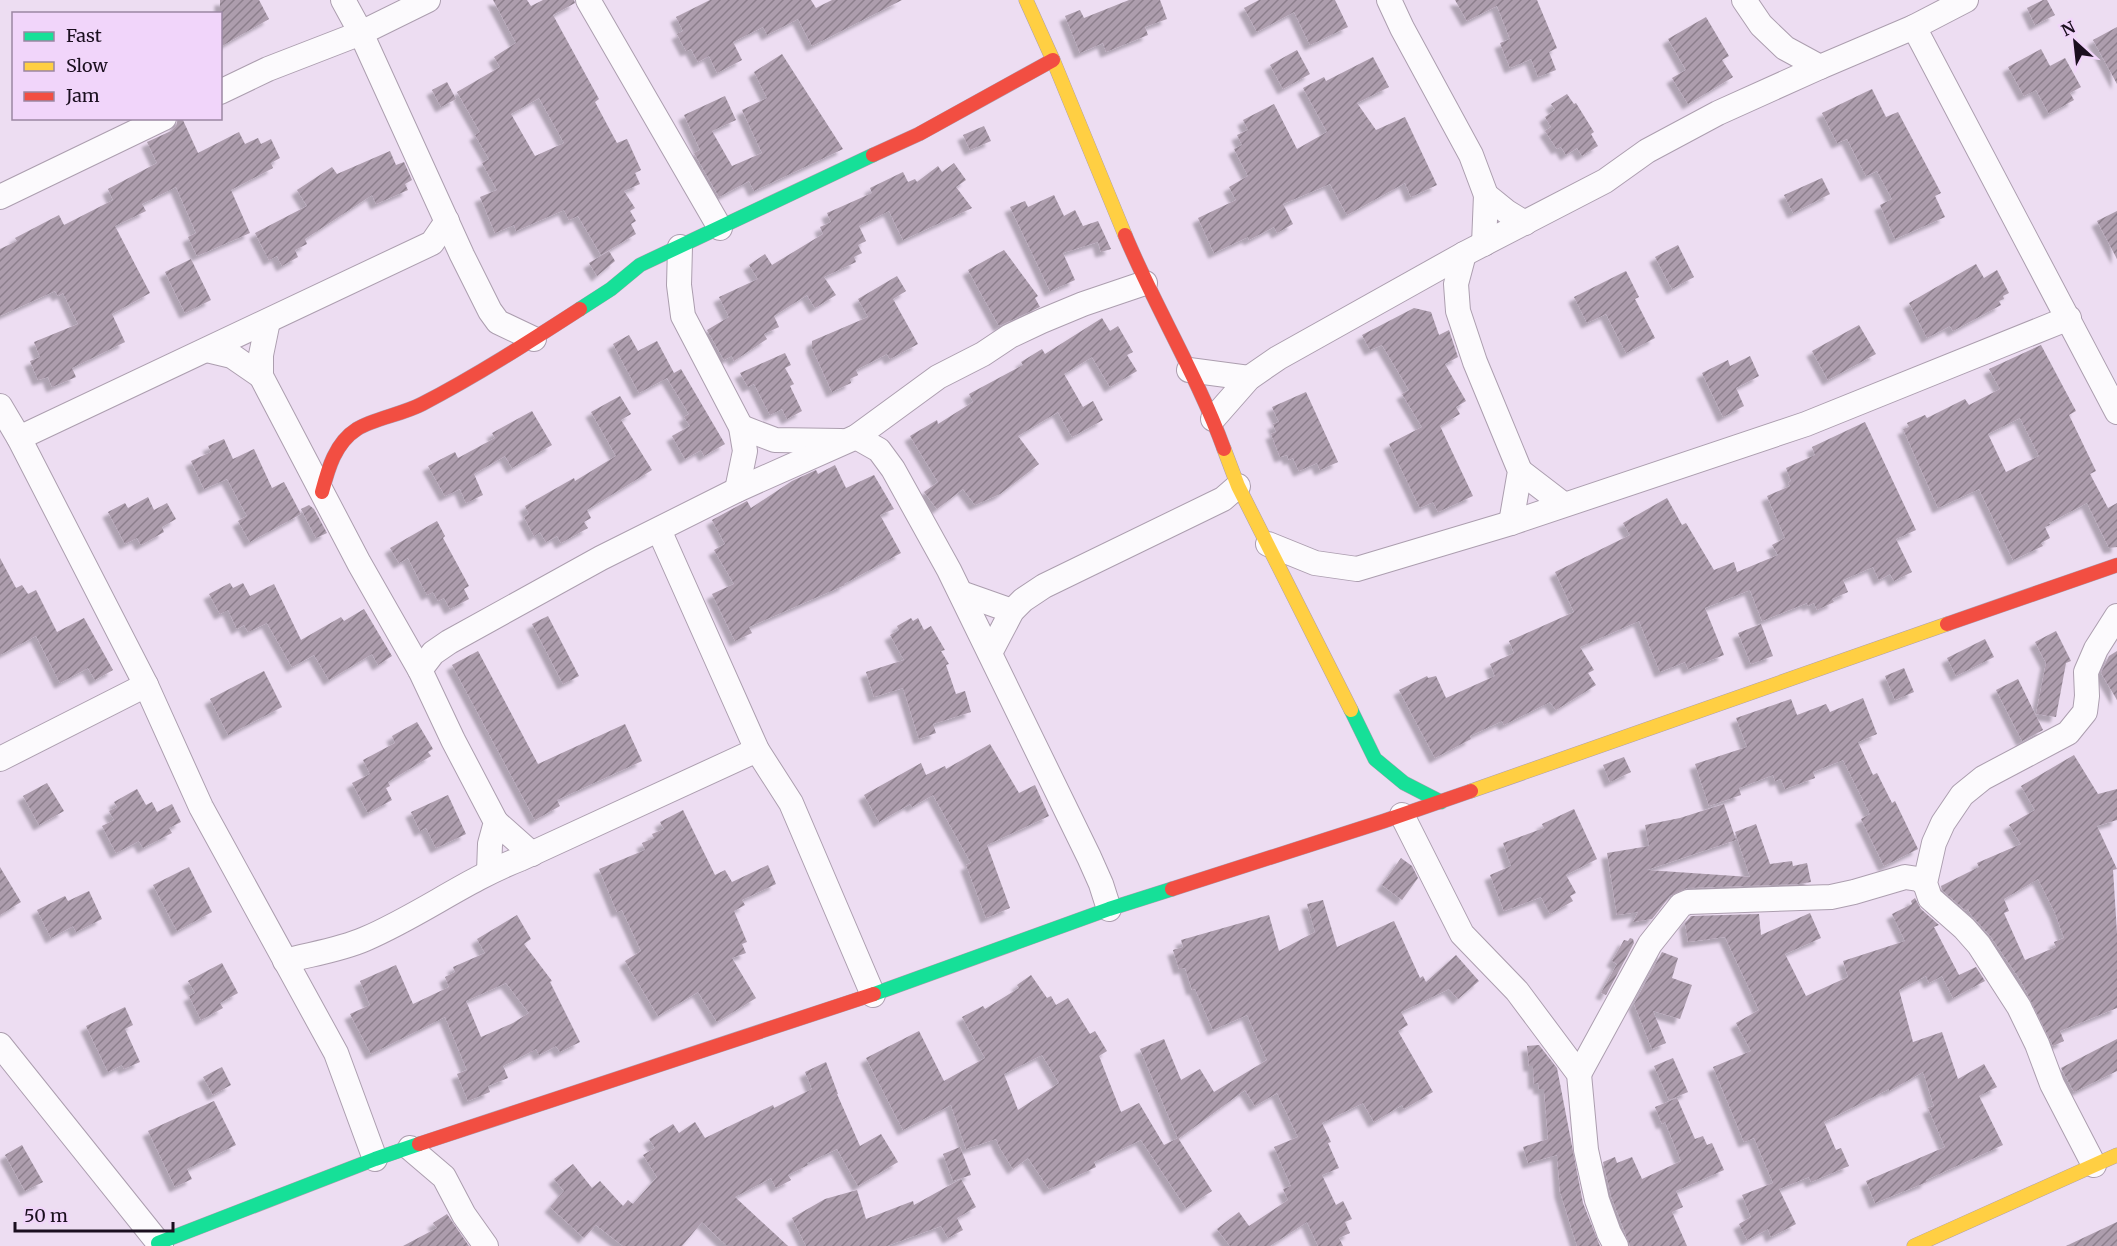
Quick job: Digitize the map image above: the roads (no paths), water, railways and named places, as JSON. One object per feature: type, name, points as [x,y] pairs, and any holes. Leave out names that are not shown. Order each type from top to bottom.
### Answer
[{"type":"street","points":[[344,0],[481,292],[498,322],[534,339]]},
{"type":"street","points":[[222,91],[268,69],[361,33],[428,0]]},
{"type":"street","points":[[588,0],[720,228]]},
{"type":"street","points":[[1026,0],[1145,283],[1213,419],[1238,486],[1375,759],[1404,783],[1441,802]]},
{"type":"street","points":[[1389,0],[1471,155],[1486,195],[1525,223]]},
{"type":"street","points":[[1744,0],[1761,25],[1785,48],[1820,67]]},
{"type":"street","points":[[1213,419],[1249,378],[1330,328],[1605,181],[1647,151],[1718,113],[1914,27],[1966,0]]},
{"type":"street","points":[[1914,27],[2117,412]]},
{"type":"street","points":[[322,492],[329,464],[342,444],[357,429],[420,405],[534,339],[611,289],[640,265],[919,134],[1053,60]]},
{"type":"street","points":[[0,197],[160,120]]},
{"type":"street","points":[[1486,195],[1474,249],[1456,284],[1458,310],[1475,362],[1520,471],[1563,504]]},
{"type":"street","points":[[19,438],[432,243],[447,221]]},
{"type":"street","points":[[680,247],[679,285],[683,316],[741,427],[745,451],[737,490]]},
{"type":"street","points":[[420,670],[433,653],[449,642],[601,558],[737,490],[851,439],[938,377],[983,354],[1010,336],[1083,304],[1145,283]]},
{"type":"street","points":[[1268,544],[1315,563],[1357,569],[1511,523],[1806,424],[2069,318]]},
{"type":"street","points":[[268,321],[261,355],[261,376],[420,670],[496,822],[532,854]]},
{"type":"street","points":[[207,350],[232,356],[261,376]]},
{"type":"street","points":[[1189,370],[1249,378]]},
{"type":"street","points":[[0,406],[19,438],[146,685],[201,807],[336,1053],[375,1159]]},
{"type":"street","points":[[741,427],[775,440],[851,439],[879,450],[893,469],[961,593],[1089,857],[1109,909]]},
{"type":"street","points":[[298,448],[342,444]]},
{"type":"street","points":[[1511,523],[1520,471]]},
{"type":"street","points":[[990,653],[1012,611],[1023,600],[1044,586],[1223,499],[1238,486]]},
{"type":"street","points":[[659,530],[757,750],[791,803],[873,995]]},
{"type":"street","points":[[0,1045],[160,1244],[375,1159],[873,995],[1109,909],[1441,802],[2117,565]]},
{"type":"street","points":[[961,593],[1012,611]]},
{"type":"street","points":[[2094,1165],[2052,1084],[2019,1007],[1979,945],[1964,928],[1930,898],[1925,883],[1934,843],[1943,823],[1962,795],[1983,778],[2068,733],[2085,712],[2086,672],[2096,649],[2117,616]]},
{"type":"street","points":[[0,759],[146,685]]},
{"type":"street","points":[[285,961],[363,940],[431,906],[489,872],[757,750]]},
{"type":"street","points":[[1402,815],[1462,934],[1517,991],[1579,1074],[1586,1150],[1597,1200],[1616,1246]]},
{"type":"street","points":[[489,872],[490,844],[496,822]]},
{"type":"street","points":[[1579,1074],[1650,944],[1681,905],[1688,902],[1831,897],[1905,877],[1918,879],[1925,883]]},
{"type":"street","points":[[410,1148],[444,1177],[464,1215],[486,1246]]},
{"type":"street","points":[[1914,1246],[1956,1237],[2117,1155]]}]
